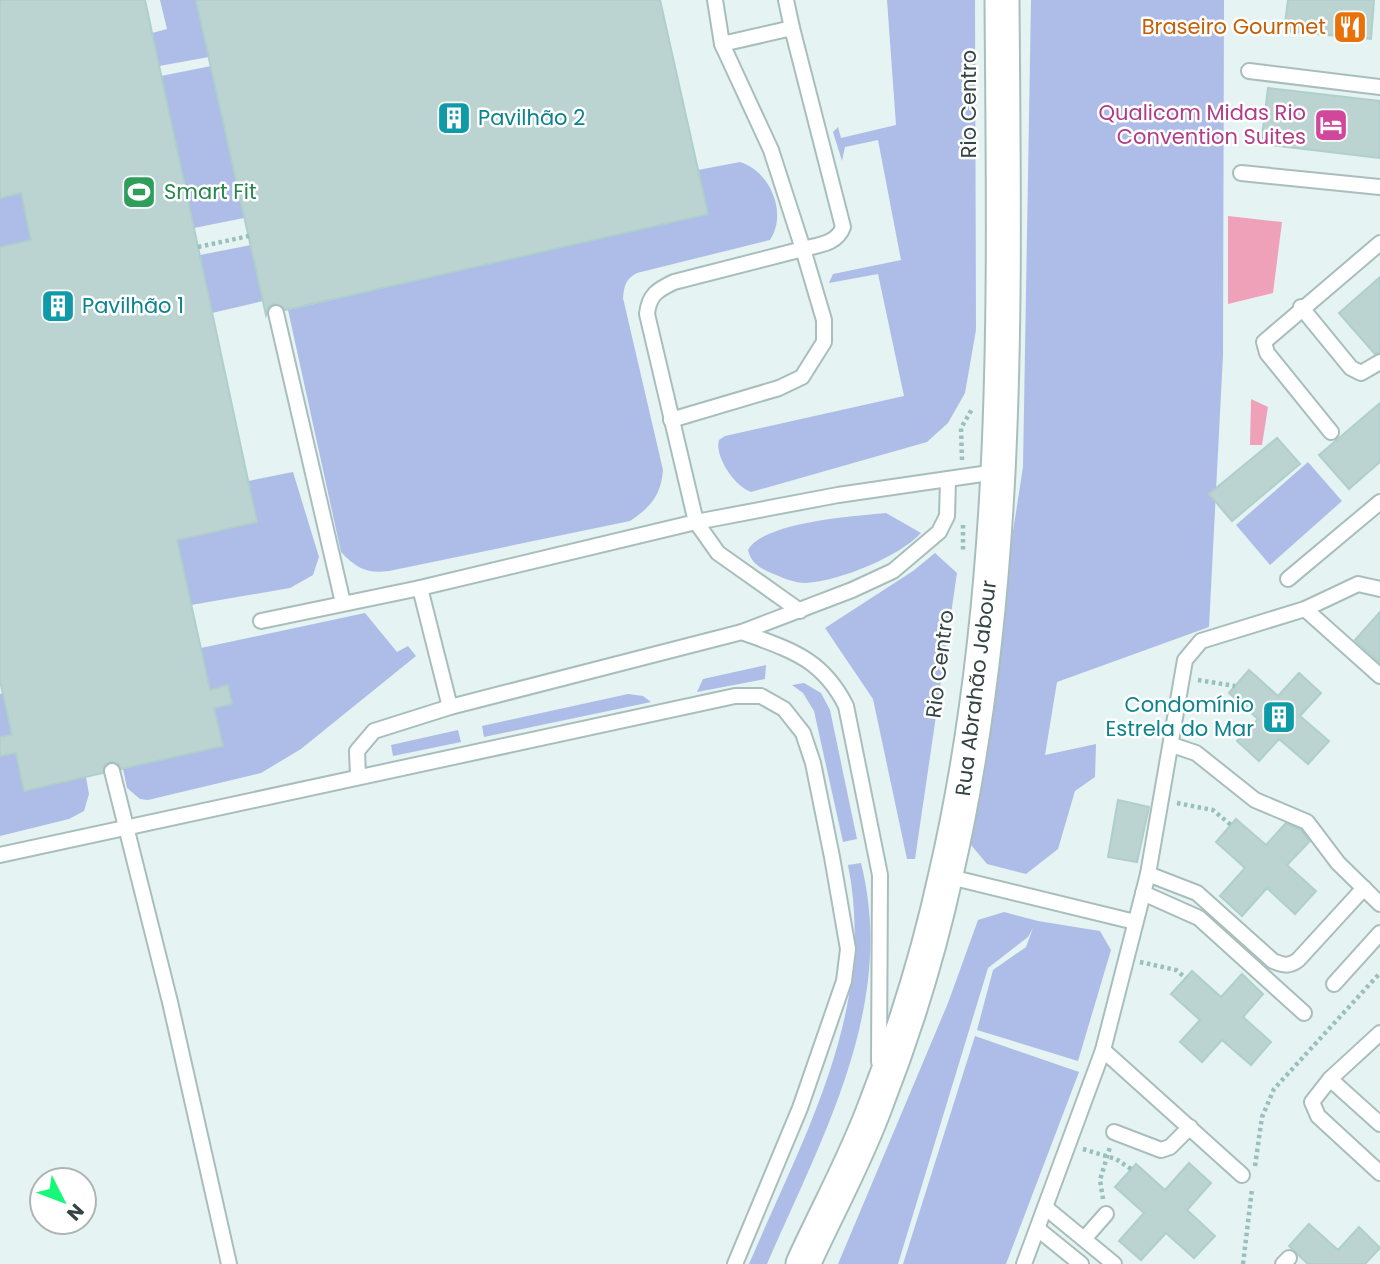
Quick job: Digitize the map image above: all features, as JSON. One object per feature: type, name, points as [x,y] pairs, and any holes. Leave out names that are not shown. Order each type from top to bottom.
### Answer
[{"type":"street","name":"Rua Abrahão Jabour","points":[[803,1264],[876,1106],[921,972],[962,803],[990,609],[1004,316],[1002,0]]},
{"type":"lane","points":[[671,420],[779,388],[802,377],[824,342],[824,320],[803,249],[771,150],[722,44],[715,0]]},
{"type":"lane","points":[[786,0],[843,227],[833,241],[674,282],[659,289],[648,300],[647,314],[696,522],[718,553],[800,611]]},
{"type":"lane","points":[[722,44],[792,28]]},
{"type":"lane","points":[[1249,71],[1380,87]]},
{"type":"lane","points":[[1241,173],[1380,187]]},
{"type":"lane","points":[[1331,432],[1264,348],[1268,337],[1301,307],[1380,243]]},
{"type":"lane","points":[[1301,307],[1351,368],[1361,373],[1380,362]]},
{"type":"lane","points":[[276,313],[343,604]]},
{"type":"lane","points":[[261,621],[420,588],[696,522],[996,472]]},
{"type":"lane","points":[[358,776],[357,751],[374,731],[450,707],[742,632],[800,611],[893,571],[939,532],[947,516],[956,479]]},
{"type":"lane","points":[[1288,579],[1380,502]]},
{"type":"lane","points":[[1024,1264],[1039,1230],[1103,1050],[1148,874],[1185,660],[1192,648],[1201,641],[1306,609],[1358,584],[1380,589]]},
{"type":"lane","points":[[420,588],[450,707]]},
{"type":"lane","points":[[1306,609],[1380,676]]},
{"type":"lane","points":[[742,632],[787,648],[816,665],[834,682],[852,727],[880,875],[881,1033],[876,1106]]},
{"type":"lane","points":[[0,855],[735,696],[761,696],[784,709],[803,733],[813,763],[848,949],[844,981],[800,1108],[735,1264]]},
{"type":"lane","points":[[1172,745],[1196,753],[1255,800],[1307,822],[1338,863],[1380,904]]},
{"type":"lane","points":[[111,771],[170,1002],[229,1264]]},
{"type":"lane","points":[[1148,874],[1197,892],[1273,961],[1283,965],[1292,965],[1298,960],[1364,888]]},
{"type":"lane","points":[[946,876],[1135,922]]},
{"type":"lane","points":[[1143,893],[1199,918],[1304,1013]]},
{"type":"lane","points":[[1334,984],[1380,933]]},
{"type":"lane","points":[[1380,1033],[1315,1095],[1312,1109],[1380,1173]]},
{"type":"lane","points":[[1103,1050],[1189,1127],[1250,1176]]},
{"type":"lane","points":[[1330,1079],[1380,1124]]},
{"type":"lane","points":[[1114,1132],[1161,1150],[1170,1147],[1189,1127]]},
{"type":"lane","points":[[1046,1208],[1114,1264]]},
{"type":"lane","points":[[1084,1239],[1106,1214]]},
{"type":"lane","points":[[1039,1230],[1081,1264]]},
{"type":"path","points":[[198,247],[248,236]]},
{"type":"path","points":[[963,557],[956,479],[961,429],[974,405]]},
{"type":"path","points":[[1202,680],[1235,685]]},
{"type":"path","points":[[1179,803],[1213,810],[1231,825]]},
{"type":"path","points":[[1146,963],[1175,970],[1186,978]]},
{"type":"path","points":[[1242,1264],[1250,1176],[1262,1117],[1274,1089],[1380,973]]},
{"type":"path","points":[[1106,1214],[1100,1180],[1114,1132]]},
{"type":"path","points":[[1091,1151],[1131,1169]]},
{"type":"shaded area","points":[[160,0],[196,0],[209,57],[159,66],[152,33],[167,29]]},
{"type":"shaded area","points":[[887,0],[975,0],[976,330],[965,393],[948,423],[927,442],[751,492],[733,478],[723,462],[718,447],[719,440],[725,436],[904,396],[878,274],[829,283],[833,274],[901,260],[878,140],[845,147],[842,161],[833,132],[838,127],[841,138],[896,125]]},
{"type":"shaded area","points":[[1031,0],[1224,0],[1223,355],[1209,627],[1057,682],[1045,755],[1096,744],[1095,777],[1075,791],[1058,849],[1026,874],[987,864],[971,845],[967,794],[992,666],[1023,467]]},
{"type":"shaded area","points":[[211,66],[244,218],[194,228],[161,76]]},
{"type":"shaded area","points":[[740,162],[760,174],[773,194],[777,218],[770,240],[637,273],[625,286],[623,298],[663,470],[660,487],[644,511],[630,521],[389,571],[368,571],[346,558],[341,552],[288,310],[707,214],[698,170]]},
{"type":"shaded area","points":[[9,184],[36,201],[41,228],[24,255],[0,260],[0,187]]},
{"type":"shaded area","points":[[1228,216],[1282,222],[1273,293],[1228,304]]},
{"type":"shaded area","points":[[251,245],[263,301],[212,313],[200,255]]},
{"type":"shaded area","points":[[1251,399],[1268,407],[1262,445],[1250,445]]},
{"type":"shaded area","points":[[1308,462],[1342,501],[1270,565],[1236,525]]},
{"type":"shaded area","points":[[293,472],[319,557],[313,575],[290,588],[191,605],[177,540],[257,522],[248,481]]},
{"type":"shaded area","points":[[886,513],[921,533],[884,559],[835,578],[796,582],[758,566],[748,550],[757,540],[790,527]]},
{"type":"shaded area","points":[[935,553],[957,573],[915,859],[907,859],[873,699],[825,628],[913,571]]},
{"type":"shaded area","points":[[365,613],[397,652],[408,646],[416,656],[301,749],[261,773],[148,800],[140,799],[127,788],[123,769],[223,746],[214,708],[227,685],[210,690],[201,648]]},
{"type":"shaded area","points":[[766,665],[765,679],[697,692],[703,679]]},
{"type":"shaded area","points":[[804,683],[821,693],[830,710],[857,839],[843,842],[814,711],[803,693],[792,685]]},
{"type":"shaded area","points":[[3,693],[12,735],[0,737],[0,694]]},
{"type":"shaded area","points":[[628,694],[643,696],[651,702],[484,737],[482,726]]},
{"type":"shaded area","points":[[458,730],[461,742],[393,756],[391,745]]},
{"type":"shaded area","points":[[16,753],[25,791],[86,777],[89,794],[84,811],[69,819],[0,836],[0,756]]},
{"type":"shaded area","points":[[861,863],[870,916],[869,968],[862,1019],[830,1119],[767,1264],[749,1264],[812,1119],[844,1021],[852,970],[854,918],[848,865]]},
{"type":"shaded area","points":[[1004,912],[1038,921],[1100,931],[1111,950],[1078,1061],[977,1030],[993,970],[1026,947],[1033,928],[1028,937],[988,968],[898,1264],[838,1264],[948,1003],[978,920]]},
{"type":"shaded area","points":[[975,1036],[1079,1072],[1006,1264],[903,1264]]},
{"type":"building","points":[[0,0],[145,0],[257,522],[177,540],[210,690],[228,685],[232,704],[214,708],[223,746],[121,769],[118,764],[110,762],[105,765],[103,773],[24,791],[16,753],[0,756],[0,737],[12,735],[0,681],[0,247],[31,240],[21,193],[0,198]]},
{"type":"building","name":"Pavilhão 2","points":[[196,0],[660,0],[708,214],[285,310],[275,304],[269,306],[266,315]]},
{"type":"building","points":[[1288,0],[1374,0],[1371,39],[1284,31]]},
{"type":"building","points":[[1268,88],[1380,101],[1380,158],[1261,144]]},
{"type":"building","points":[[1380,277],[1380,352],[1375,354],[1339,313]]},
{"type":"building","points":[[1380,403],[1380,462],[1349,489],[1319,455]]},
{"type":"building","points":[[1277,438],[1300,464],[1232,521],[1209,494]]},
{"type":"building","points":[[1380,612],[1380,663],[1355,640]]},
{"type":"building","name":"Condomínio Estrela do Mar","points":[[1249,670],[1278,696],[1299,673],[1321,693],[1300,716],[1329,741],[1308,764],[1279,739],[1259,761],[1237,741],[1258,719],[1229,693]]},
{"type":"building","points":[[1118,800],[1149,807],[1137,862],[1108,857]]},
{"type":"building","points":[[1236,819],[1266,845],[1286,823],[1301,830],[1310,841],[1287,865],[1316,891],[1295,914],[1267,888],[1242,916],[1220,896],[1245,868],[1216,842]]},
{"type":"building","points":[[1192,971],[1221,997],[1242,974],[1263,994],[1243,1017],[1271,1042],[1251,1065],[1222,1040],[1202,1062],[1180,1042],[1200,1020],[1171,994]]},
{"type":"building","points":[[1189,1163],[1211,1183],[1187,1210],[1215,1236],[1194,1258],[1166,1233],[1141,1260],[1119,1241],[1144,1213],[1115,1187],[1136,1164],[1165,1190]]},
{"type":"building","points":[[1309,1224],[1338,1250],[1359,1227],[1380,1248],[1365,1264],[1308,1264],[1289,1246]]},
{"type":"place","name":"Braseiro Gourmet","points":[[1350,27]]},
{"type":"place","name":"Pavilhão 2","points":[[454,118]]},
{"type":"place","name":"Qualicom Midas Rio Convention Suites","points":[[1331,125]]},
{"type":"place","name":"Smart Fit","points":[[139,192]]},
{"type":"place","name":"Pavilhão 1","points":[[58,306]]},
{"type":"place","name":"Condomínio Estrela do Mar","points":[[1279,717]]}]
